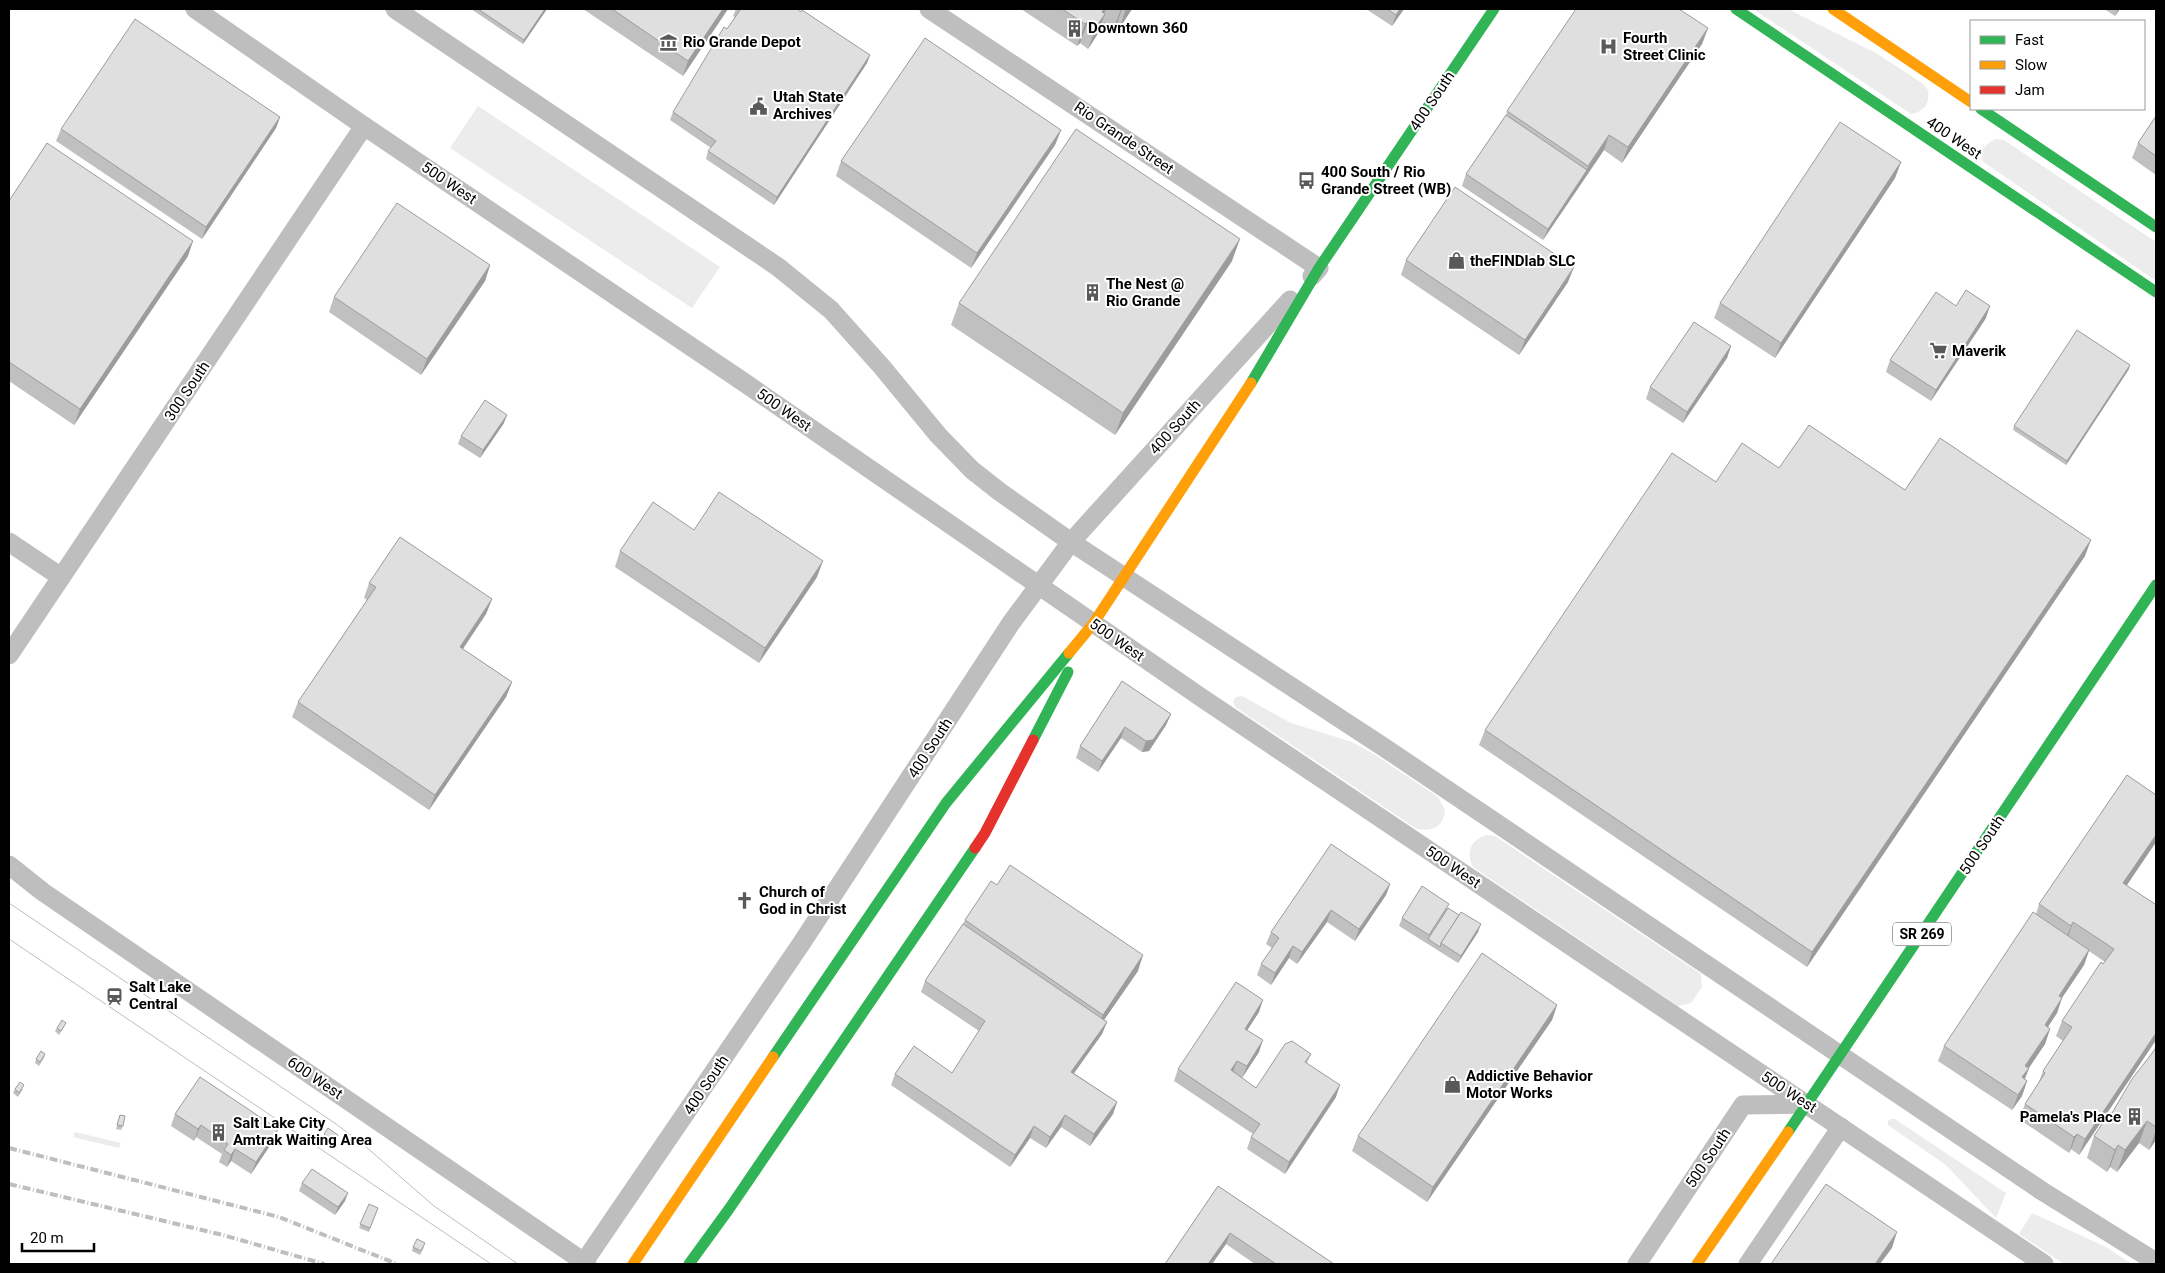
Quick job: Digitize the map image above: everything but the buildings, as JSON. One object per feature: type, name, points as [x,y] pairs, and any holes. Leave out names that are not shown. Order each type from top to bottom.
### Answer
[{"type":"main road","name":"400 South","points":[[633,1264],[946,803],[1093,624],[1234,412],[1319,268],[1494,9]]},
{"type":"main road","name":"400 West","points":[[1736,9],[2156,292]]},
{"type":"main road","points":[[1833,9],[1970,101]]},
{"type":"main road","points":[[1982,110],[2156,227]]},
{"type":"main road","name":"500 South","points":[[1697,1264],[1841,1054],[2156,585]]},
{"type":"main road","name":"400 South","points":[[689,1264],[869,1005],[985,833],[1093,624]]},
{"type":"street","name":"500 West","points":[[195,9],[364,126],[744,383],[1093,624],[2044,1264]]},
{"type":"street","points":[[395,9],[778,267],[831,310],[882,367],[938,435],[972,470],[1071,542],[1336,715],[2042,1191],[2156,1262]]},
{"type":"street","name":"Rio Grande Street","points":[[929,9],[1319,268]]},
{"type":"street","name":"300 South","points":[[9,655],[364,126]]},
{"type":"street","name":"400 South","points":[[585,1263],[802,944],[1011,624],[1071,542],[1319,268]]},
{"type":"street","points":[[9,542],[62,577]]},
{"type":"street","name":"600 West","points":[[9,865],[43,892],[585,1263]]},
{"type":"street","name":"600 West","points":[[9,874],[43,892]]},
{"type":"street","name":"500 South","points":[[1637,1264],[1743,1105],[1807,1104]]},
{"type":"street","points":[[1748,1264],[1841,1127]]},
{"type":"shaded area","points":[[1753,9],[1788,9],[1876,53],[1922,83],[1928,90],[1927,103],[1923,109],[1911,114]]},
{"type":"shaded area","points":[[478,106],[720,267],[692,308],[450,148]]},
{"type":"shaded area","points":[[1996,139],[2004,140],[2156,242],[2156,281],[1982,161],[1984,147]]},
{"type":"shaded area","points":[[1242,696],[1291,723],[1352,742],[1374,754],[1438,797],[1445,810],[1442,821],[1432,829],[1417,829],[1235,707],[1233,701],[1236,697]]},
{"type":"shaded area","points":[[1488,835],[1495,836],[1701,974],[1702,987],[1691,1003],[1678,1006],[1473,867],[1470,857],[1471,847],[1477,839]]},
{"type":"shaded area","points":[[1895,1119],[2006,1193],[1996,1218],[1946,1165],[1888,1125],[1888,1121]]},
{"type":"shaded area","points":[[75,1132],[121,1143],[119,1148],[73,1137]]},
{"type":"shaded area","points":[[2032,1213],[2106,1247],[2132,1264],[2064,1264],[2019,1234]]},
{"type":"tram line","points":[[9,903],[336,1124],[365,1146],[434,1206],[518,1264]]},
{"type":"tram line","points":[[9,939],[491,1264]]},
{"type":"railway","points":[[9,1148],[279,1217],[397,1264]]},
{"type":"railway","points":[[9,1184],[223,1235],[324,1264]]},
{"type":"traffic: fast","points":[[1251,383],[1319,268],[1494,9]]},
{"type":"traffic: fast","points":[[1736,9],[2156,292]]},
{"type":"traffic: fast","points":[[1982,110],[2156,227]]},
{"type":"traffic: fast","points":[[1788,1132],[2156,585]]},
{"type":"traffic: fast","points":[[773,1057],[946,803],[1069,653]]},
{"type":"traffic: fast","points":[[1033,740],[1068,672]]},
{"type":"traffic: fast","points":[[689,1264],[729,1209],[975,848]]},
{"type":"traffic: slow","points":[[1833,9],[1970,101]]},
{"type":"traffic: slow","points":[[1069,653],[1093,624],[1251,383]]},
{"type":"traffic: slow","points":[[633,1264],[773,1057]]},
{"type":"traffic: slow","points":[[1697,1264],[1788,1132]]},
{"type":"traffic: jam","points":[[975,848],[985,833],[1033,740]]},
{"type":"place","name":"Downtown 360","points":[[1074,28]]},
{"type":"place","name":"Rio Grande Depot","points":[[669,42]]},
{"type":"place","name":"Fourth Street Clinic","points":[[1609,47]]},
{"type":"place","name":"Utah State Archives","points":[[759,106]]},
{"type":"place","name":"400 South / Rio Grande Street (WB)","points":[[1307,181]]},
{"type":"place","name":"theFINDlab SLC","points":[[1456,261]]},
{"type":"place","name":"The Nest @ Rio Grande","points":[[1092,293]]},
{"type":"place","name":"Maverik","points":[[1938,351]]},
{"type":"place","name":"Church of God in Christ","points":[[745,901]]},
{"type":"place","name":"Salt Lake Central","points":[[115,996]]},
{"type":"place","name":"Addictive Behavior Motor Works","points":[[1452,1085]]},
{"type":"place","name":"Pamela's Place","points":[[2135,1117]]},
{"type":"place","name":"Salt Lake City Amtrak Waiting Area","points":[[219,1132]]}]
